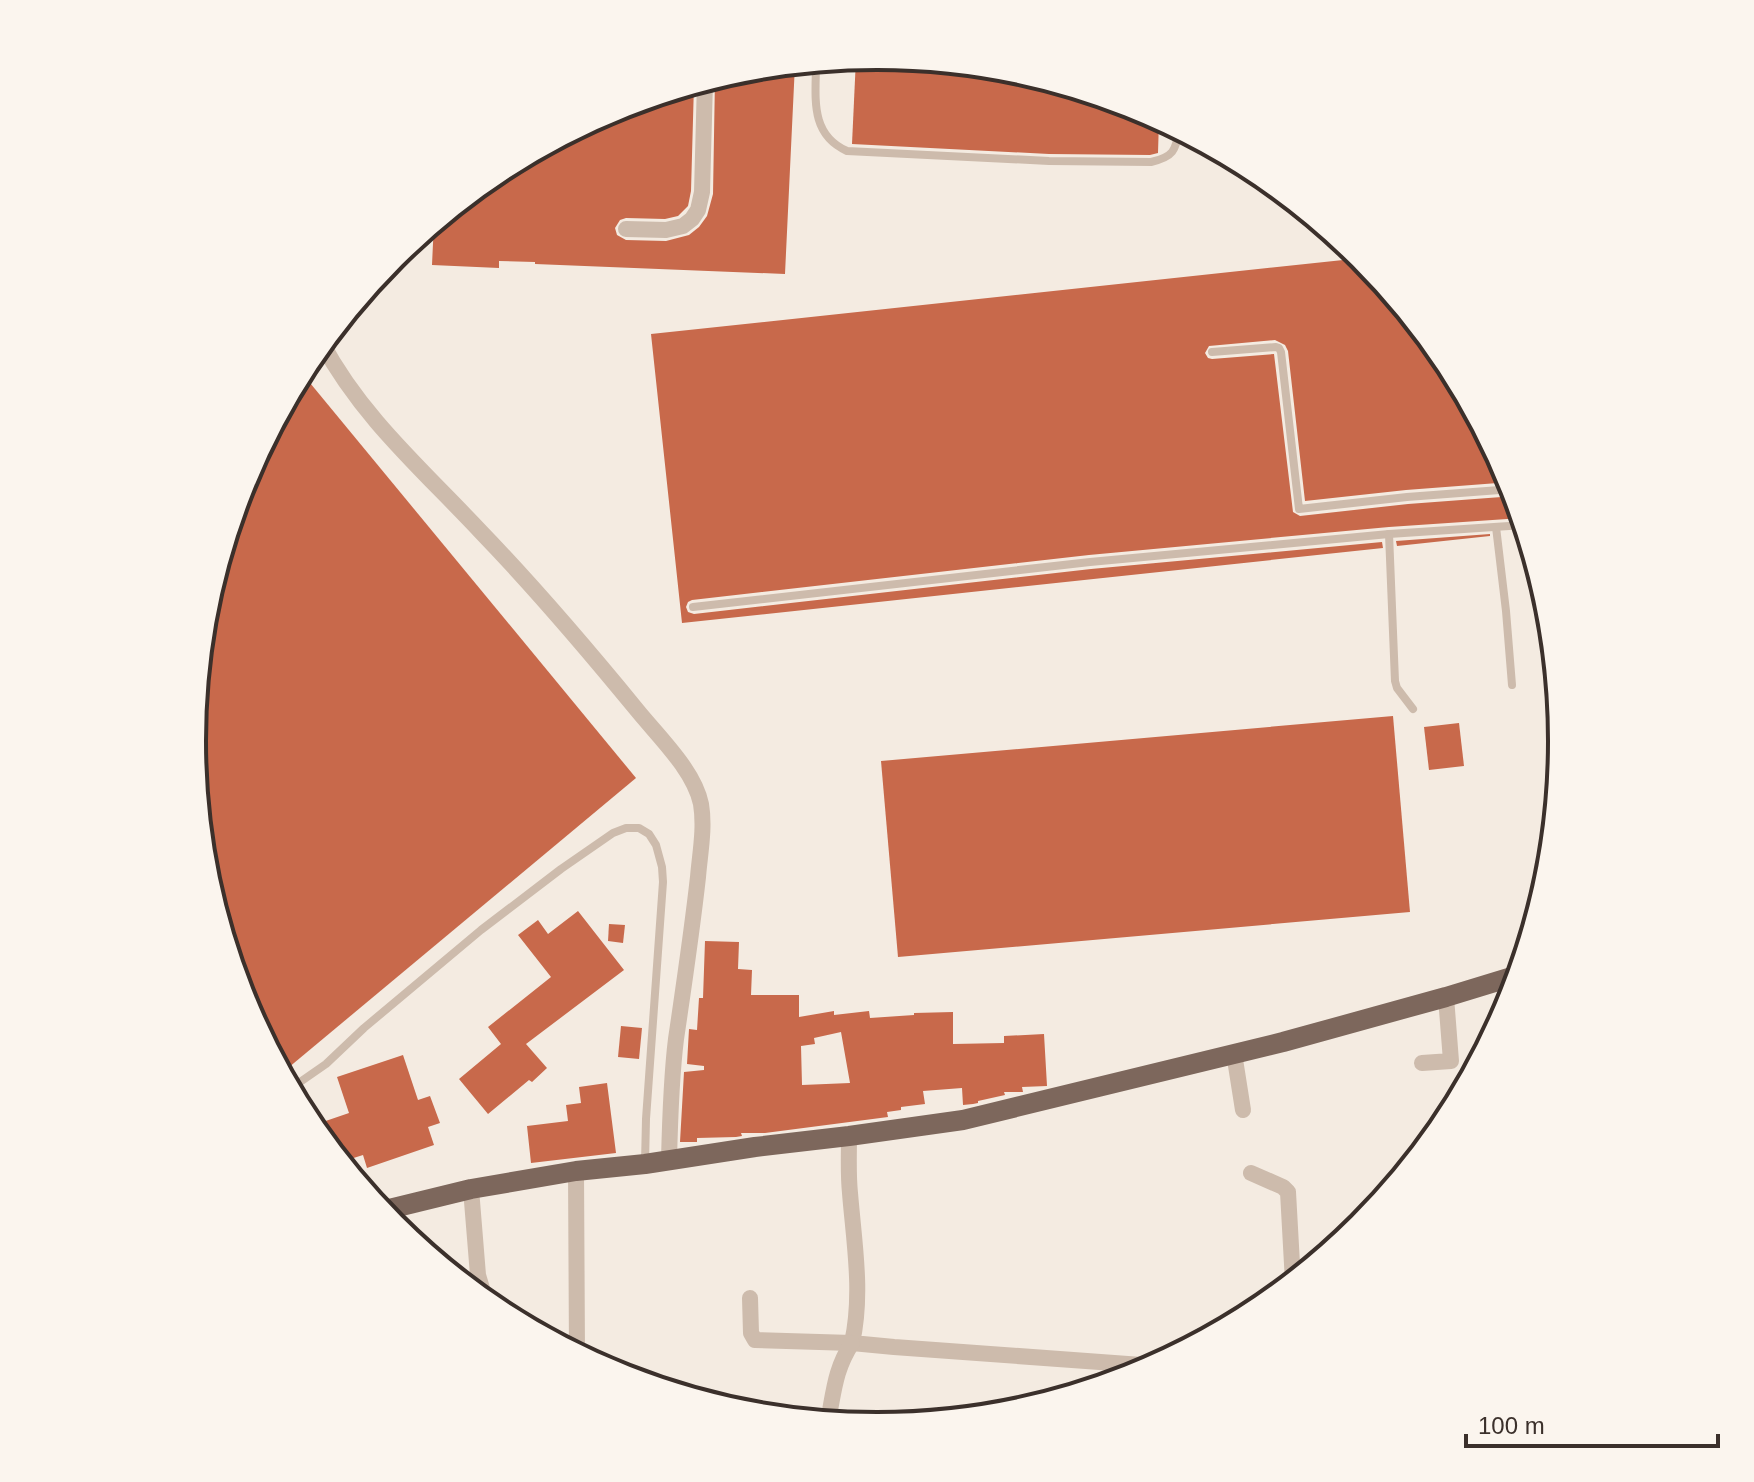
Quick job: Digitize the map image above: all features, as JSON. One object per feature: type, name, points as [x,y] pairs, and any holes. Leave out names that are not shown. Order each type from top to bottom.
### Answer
[{"type":"main road","points":[[400,1211],[471,1189],[576,1171],[963,1120],[1234,1053],[1504,979]]},
{"type":"street","points":[[626,229],[666,230],[683,226],[698,210],[702,192],[705,93]]},
{"type":"street","points":[[329,355],[355,397],[410,461],[481,531],[548,605],[663,742],[695,788],[700,802],[702,833],[692,933],[676,1041],[669,1160]]},
{"type":"street","points":[[1422,1063],[1451,1061],[1446,997]]},
{"type":"street","points":[[1234,1053],[1243,1110]]},
{"type":"street","points":[[830,1411],[836,1375],[852,1343],[856,1323],[857,1265],[849,1188],[849,1136]]},
{"type":"street","points":[[576,1171],[577,1341]]},
{"type":"street","points":[[1251,1173],[1288,1192],[1292,1267]]},
{"type":"street","points":[[471,1189],[480,1281]]},
{"type":"street","points":[[750,1298],[751,1333],[755,1340],[852,1343],[1126,1364]]},
{"type":"lane","points":[[816,73],[819,125],[838,147],[847,151],[1049,161],[1151,162],[1170,155],[1178,141]]},
{"type":"lane","points":[[1212,352],[1279,348],[1299,509],[1499,490]]},
{"type":"lane","points":[[693,607],[1090,562],[1512,526]]},
{"type":"lane","points":[[1496,527],[1512,685]]},
{"type":"lane","points":[[1389,534],[1395,681],[1413,709]]},
{"type":"lane","points":[[300,1082],[326,1064],[481,930],[561,869],[613,833],[626,828],[639,828],[649,834],[656,845],[663,882],[645,1164]]},
{"type":"building","points":[[855,70],[921,71],[1008,83],[1093,106],[1159,132],[1158,153],[1150,155],[1049,154],[852,144]]},
{"type":"building","points":[[794,75],[785,274],[499,261],[499,268],[432,265],[433,239],[504,183],[580,139],[620,121],[694,96],[688,206],[678,216],[665,219],[620,220],[615,228],[617,235],[626,240],[666,241],[689,235],[707,216],[713,194],[715,90]]},
{"type":"building","points":[[1344,260],[1381,299],[1435,368],[1479,444],[1497,483],[1305,501],[1285,345],[1275,340],[1209,346],[1205,353],[1212,359],[1274,354],[1293,512],[1300,516],[1502,497],[1510,519],[1089,555],[692,600],[686,607],[688,612],[694,614],[1091,569],[1382,542],[1383,548],[682,623],[651,334]]},
{"type":"building","points":[[310,383],[636,778],[290,1066],[257,998],[229,915],[219,872],[207,785],[207,697],[219,610],[242,525],[275,444]]},
{"type":"building","points":[[1490,534],[1397,546],[1396,541]]},
{"type":"building","points":[[1393,716],[1410,912],[898,957],[881,761]]},
{"type":"building","points":[[1459,723],[1464,766],[1429,770],[1424,727]]},
{"type":"building","points":[[578,911],[624,970],[526,1044],[547,1068],[488,1114],[459,1079],[501,1044],[488,1027],[551,977],[518,935],[538,920],[548,934]]},
{"type":"building","points":[[609,924],[625,925],[623,943],[608,941]]},
{"type":"building","points":[[705,941],[739,942],[738,969],[752,970],[751,995],[799,995],[799,1017],[834,1011],[834,1015],[869,1011],[870,1018],[953,1012],[953,1044],[1004,1043],[1004,1036],[1044,1034],[1047,1086],[1022,1087],[1023,1092],[1004,1092],[1005,1095],[963,1105],[962,1088],[923,1091],[925,1104],[901,1107],[901,1110],[887,1112],[888,1117],[680,1142],[684,1072],[704,1070],[704,1066],[687,1064],[689,1029],[697,1030],[699,998],[703,998]],"holes":[[[841,1032],[850,1083],[802,1085],[801,1046],[815,1044],[814,1038]]]},
{"type":"building","points":[[621,1026],[642,1028],[639,1059],[618,1057]]},
{"type":"building","points":[[403,1055],[418,1100],[430,1096],[440,1123],[428,1127],[434,1145],[367,1168],[363,1155],[353,1158],[324,1121],[349,1113],[337,1077]]},
{"type":"building","points":[[607,1083],[616,1153],[531,1163],[527,1126],[568,1121],[566,1105],[581,1103],[579,1087]]}]
